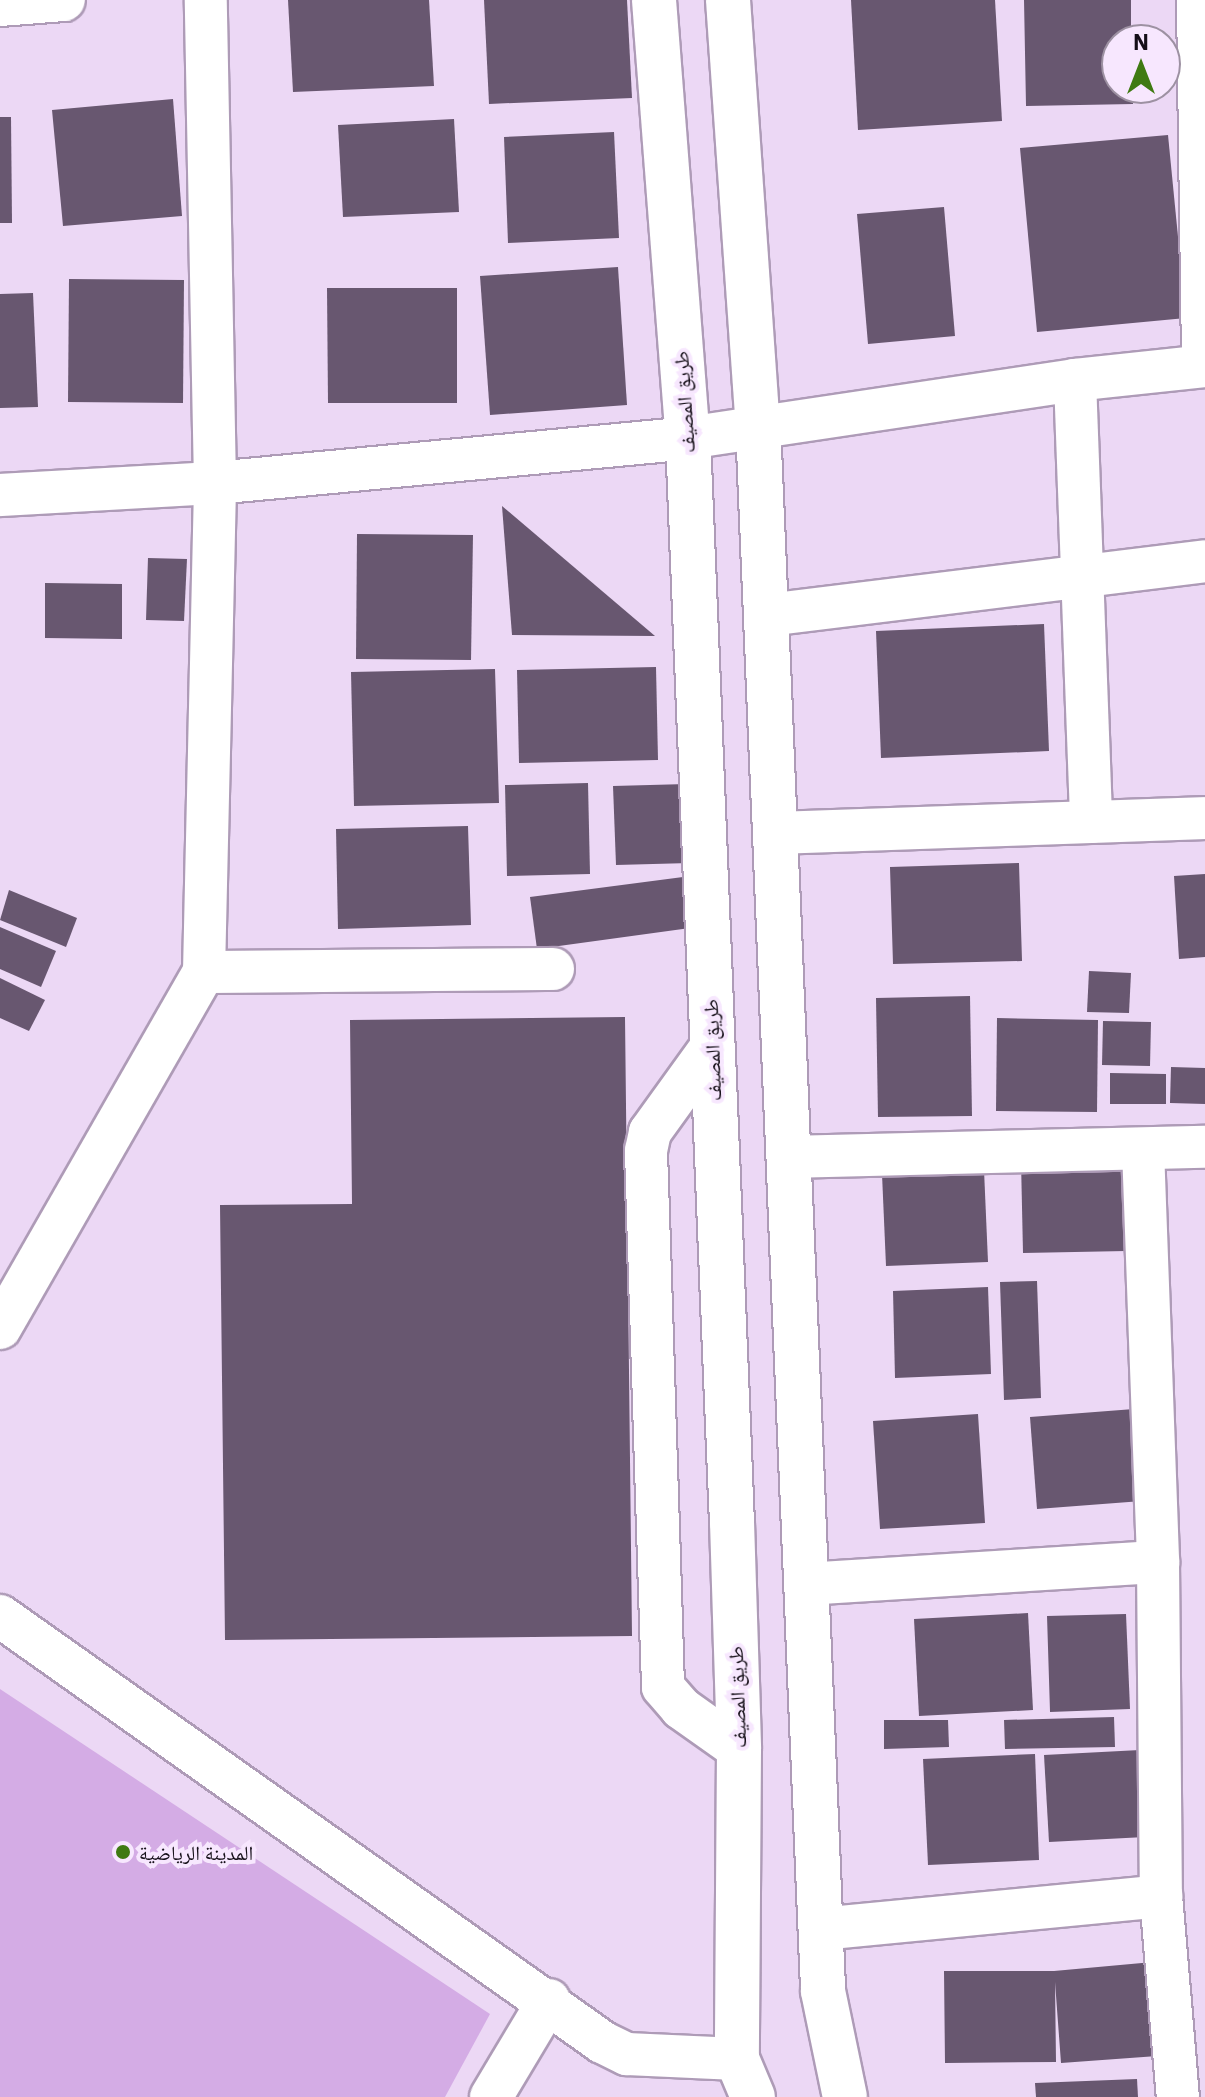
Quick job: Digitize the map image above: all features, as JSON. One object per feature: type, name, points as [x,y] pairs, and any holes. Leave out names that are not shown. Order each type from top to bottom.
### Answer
[{"type":"main road","name":"طريق المصيف","points":[[654,0],[688,438],[739,1749],[745,2078]]},
{"type":"main road","points":[[728,0],[758,424],[823,1991],[845,2097]]},
{"type":"street","points":[[0,5],[64,0]]},
{"type":"street","points":[[0,1328],[204,972],[215,483],[206,0]]},
{"type":"street","points":[[0,495],[215,483],[688,438],[758,424],[1075,380],[1204,366],[1198,0]]},
{"type":"street","points":[[1075,380],[1091,822]]},
{"type":"street","points":[[767,615],[1205,561]]},
{"type":"street","points":[[775,833],[1205,818]]},
{"type":"street","points":[[204,972],[553,969]]},
{"type":"street","points":[[712,1046],[650,1132],[646,1151],[663,1672],[669,1697],[739,1749]]},
{"type":"street","points":[[788,1157],[1205,1147]]},
{"type":"street","points":[[1143,1149],[1158,1562],[1161,1896],[1178,2097]]},
{"type":"street","points":[[806,1584],[1158,1562]]},
{"type":"street","points":[[0,1616],[549,2000],[602,2042],[627,2054],[745,2078]]},
{"type":"street","points":[[820,1929],[1161,1896]]},
{"type":"street","points":[[491,2097],[549,2000]]},
{"type":"shaded area","name":"المدينة الرياضية","points":[[0,1689],[490,2014],[445,2097],[0,2097]]},
{"type":"building","points":[[288,0],[429,0],[434,86],[293,92]]},
{"type":"building","points":[[484,0],[627,0],[632,98],[489,104]]},
{"type":"building","points":[[851,0],[995,0],[1002,121],[858,130]]},
{"type":"building","points":[[1024,0],[1131,0],[1131,24],[1101,24],[1101,104],[1133,104],[1026,106]]},
{"type":"building","points":[[173,99],[182,216],[63,226],[52,110]]},
{"type":"building","points":[[0,117],[11,117],[12,223],[0,223]]},
{"type":"building","points":[[454,119],[459,212],[343,217],[338,125]]},
{"type":"building","points":[[614,132],[619,238],[508,243],[504,137]]},
{"type":"building","points":[[1168,135],[1186,318],[1037,332],[1020,148]]},
{"type":"building","points":[[944,207],[955,336],[868,344],[857,214]]},
{"type":"building","points":[[618,267],[627,405],[490,415],[480,276]]},
{"type":"building","points":[[69,279],[184,280],[183,403],[68,402]]},
{"type":"building","points":[[327,288],[457,288],[457,403],[328,403]]},
{"type":"building","points":[[33,293],[38,407],[0,408],[0,294]]},
{"type":"building","points":[[502,506],[655,636],[512,635]]},
{"type":"building","points":[[357,534],[473,535],[471,660],[356,659]]},
{"type":"building","points":[[148,558],[187,559],[184,621],[146,620]]},
{"type":"building","points":[[45,583],[122,584],[122,639],[45,638]]},
{"type":"building","points":[[1044,624],[1049,751],[881,758],[876,631]]},
{"type":"building","points":[[656,667],[658,760],[519,763],[517,670]]},
{"type":"building","points":[[495,669],[499,803],[354,806],[351,672]]},
{"type":"building","points":[[588,783],[590,874],[507,876],[505,785]]},
{"type":"building","points":[[687,784],[690,863],[616,865],[613,786]]},
{"type":"building","points":[[468,826],[471,925],[338,929],[336,829]]},
{"type":"building","points":[[1019,863],[1022,961],[893,964],[890,867]]},
{"type":"building","points":[[1205,874],[1205,957],[1179,959],[1174,876]]},
{"type":"building","points":[[683,877],[690,928],[537,949],[530,897]]},
{"type":"building","points":[[9,890],[77,918],[66,947],[0,920]]},
{"type":"building","points":[[0,927],[56,951],[41,987],[0,969]]},
{"type":"building","points":[[1089,971],[1131,973],[1129,1013],[1087,1012]]},
{"type":"building","points":[[0,978],[45,1000],[29,1031],[0,1018]]},
{"type":"building","points":[[970,996],[972,1116],[878,1117],[876,998]]},
{"type":"building","points":[[625,1017],[632,1636],[225,1640],[220,1205],[352,1204],[350,1020]]},
{"type":"building","points":[[997,1018],[1098,1020],[1097,1112],[996,1111]]},
{"type":"building","points":[[1103,1021],[1151,1022],[1150,1066],[1102,1065]]},
{"type":"building","points":[[1171,1067],[1205,1068],[1205,1104],[1170,1103]]},
{"type":"building","points":[[1110,1073],[1166,1074],[1166,1104],[1110,1104]]},
{"type":"building","points":[[1124,1159],[1126,1251],[1023,1253],[1021,1161]]},
{"type":"building","points":[[984,1170],[988,1262],[886,1266],[882,1174]]},
{"type":"building","points":[[1037,1281],[1041,1398],[1004,1400],[1000,1282]]},
{"type":"building","points":[[988,1287],[991,1374],[895,1378],[893,1291]]},
{"type":"building","points":[[1134,1409],[1142,1501],[1037,1509],[1030,1417]]},
{"type":"building","points":[[978,1414],[985,1523],[880,1529],[873,1421]]},
{"type":"building","points":[[1028,1613],[1033,1710],[919,1716],[914,1619]]},
{"type":"building","points":[[1126,1614],[1130,1709],[1050,1712],[1047,1616]]},
{"type":"building","points":[[1114,1717],[1115,1747],[1005,1749],[1004,1720]]},
{"type":"building","points":[[884,1720],[948,1720],[949,1747],[884,1749]]},
{"type":"building","points":[[1140,1750],[1145,1837],[1049,1842],[1044,1755]]},
{"type":"building","points":[[1035,1754],[1039,1860],[928,1865],[923,1759]]},
{"type":"building","points":[[1164,1961],[1171,2055],[1061,2063],[1055,1982],[1056,2062],[945,2063],[944,1971],[1054,1971]]},
{"type":"building","points":[[1137,2079],[1138,2097],[1036,2097],[1035,2083]]},
{"type":"place","name":"المدينة الرياضية","points":[[123,1852]]}]
